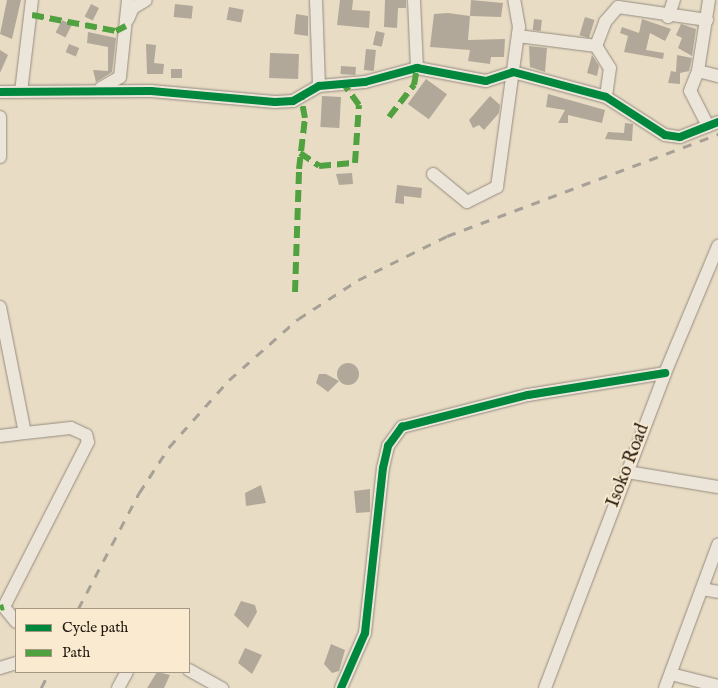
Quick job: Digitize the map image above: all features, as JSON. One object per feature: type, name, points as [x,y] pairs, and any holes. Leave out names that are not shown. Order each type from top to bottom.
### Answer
[{"type":"street","points":[[20,92],[32,0]]},
{"type":"street","points":[[94,91],[120,77],[128,0]]},
{"type":"street","points":[[126,26],[133,8],[146,0]]},
{"type":"street","points":[[316,0],[319,86]]},
{"type":"street","points":[[414,0],[417,68]]},
{"type":"street","points":[[432,174],[467,202],[497,187],[518,36],[514,0]]},
{"type":"street","points":[[668,17],[674,0]]},
{"type":"street","points":[[0,92],[94,91],[187,93],[275,102],[293,101],[319,86],[372,81],[417,68],[486,81],[513,72],[606,97],[666,135],[680,137],[713,124],[689,97],[698,71],[709,0]]},
{"type":"street","points":[[596,46],[605,22],[618,7],[668,17],[707,20]]},
{"type":"street","points":[[518,36],[596,46]]},
{"type":"street","points":[[596,46],[610,68],[606,97]]},
{"type":"street","points":[[698,71],[718,76]]},
{"type":"street","points":[[0,117],[0,157]]},
{"type":"street","name":"Isoko Road","points":[[545,688],[665,373],[717,252]]},
{"type":"street","points":[[0,308],[25,433]]},
{"type":"street","points":[[341,688],[365,633],[383,468],[388,446],[402,427],[528,394],[665,373]]},
{"type":"street","points":[[0,436],[71,428],[86,435],[88,442],[4,607],[15,621]]},
{"type":"street","points":[[627,472],[718,487]]},
{"type":"street","points":[[665,688],[718,545]]},
{"type":"street","points":[[703,589],[718,592]]},
{"type":"street","points":[[0,668],[15,663]]},
{"type":"street","points":[[190,671],[222,688]]},
{"type":"street","points":[[118,688],[126,673]]},
{"type":"street","points":[[671,674],[718,686]]},
{"type":"building","points":[[7,0],[21,0],[12,39],[0,34]]},
{"type":"building","points":[[340,0],[353,0],[352,10],[370,11],[369,28],[337,25]]},
{"type":"building","points":[[385,0],[406,0],[406,8],[398,8],[397,28],[384,27]]},
{"type":"building","points":[[471,0],[503,3],[501,17],[470,16]]},
{"type":"building","points":[[91,4],[99,8],[93,21],[85,16]]},
{"type":"building","points":[[175,4],[193,6],[192,19],[174,17]]},
{"type":"building","points":[[229,7],[244,10],[241,23],[227,20]]},
{"type":"building","points":[[448,13],[470,16],[468,40],[505,39],[504,57],[491,57],[490,64],[468,61],[470,50],[430,47],[434,14]]},
{"type":"building","points":[[296,14],[308,16],[308,36],[294,34]]},
{"type":"building","points":[[585,17],[595,20],[589,38],[579,35]]},
{"type":"building","points":[[534,19],[542,20],[541,31],[533,30]]},
{"type":"building","points":[[642,19],[671,29],[665,41],[650,33],[646,50],[664,53],[663,59],[624,52],[628,36],[620,33],[622,27],[639,33]]},
{"type":"building","points":[[62,20],[72,25],[65,37],[56,32]]},
{"type":"building","points":[[681,24],[696,29],[692,56],[678,48],[682,38],[676,35]]},
{"type":"building","points":[[376,31],[385,33],[382,47],[373,45]]},
{"type":"building","points":[[88,32],[116,38],[112,72],[96,82],[93,70],[108,71],[108,47],[87,43]]},
{"type":"building","points":[[69,44],[79,48],[76,56],[66,52]]},
{"type":"building","points":[[146,44],[156,45],[154,63],[164,64],[163,74],[147,74]]},
{"type":"building","points":[[529,46],[547,48],[545,72],[530,67]]},
{"type":"building","points":[[366,49],[376,50],[374,71],[364,70]]},
{"type":"building","points":[[0,50],[8,55],[0,73]]},
{"type":"building","points":[[270,53],[299,54],[298,79],[269,78]]},
{"type":"building","points":[[592,55],[599,66],[597,76],[587,73]]},
{"type":"building","points":[[677,55],[692,58],[689,71],[680,73],[680,84],[668,83],[671,71],[676,72]]},
{"type":"building","points":[[341,66],[356,67],[355,75],[340,74]]},
{"type":"building","points":[[171,69],[182,69],[182,78],[171,78]]},
{"type":"building","points":[[426,79],[447,94],[429,119],[408,104]]},
{"type":"building","points":[[548,94],[605,110],[602,123],[568,115],[568,123],[558,123],[565,110],[546,107]]},
{"type":"building","points":[[322,96],[341,97],[339,128],[320,127]]},
{"type":"building","points":[[490,96],[500,105],[499,113],[484,130],[479,125],[473,128],[469,120]]},
{"type":"building","points":[[625,123],[633,124],[632,141],[605,139],[608,132],[624,133]]},
{"type":"building","points":[[352,173],[353,184],[339,185],[336,174]]},
{"type":"building","points":[[397,185],[422,188],[421,198],[404,196],[404,204],[395,203]]},
{"type":"building","points":[[348,363],[356,366],[359,374],[356,382],[348,385],[340,382],[337,374],[340,366]]},
{"type":"building","points":[[319,374],[326,374],[339,381],[328,392],[316,383]]},
{"type":"building","points":[[261,485],[266,503],[246,506],[245,493]]},
{"type":"building","points":[[370,489],[370,512],[356,513],[354,491]]},
{"type":"building","points":[[241,601],[255,605],[257,612],[248,628],[234,615]]},
{"type":"building","points":[[331,644],[345,650],[339,671],[332,673],[324,664]]},
{"type":"building","points":[[245,648],[262,655],[252,674],[238,663]]},
{"type":"building","points":[[156,673],[170,675],[164,688],[147,688]]},
{"type":"railway","points":[[79,608],[139,493],[169,447],[229,380],[298,319],[358,280],[447,236],[718,134]]},
{"type":"railway","points":[[41,688],[48,673]]},
{"type":"marked path","points":[[32,15],[116,31],[126,26]]},
{"type":"marked path","points":[[389,117],[414,85],[417,68]]},
{"type":"marked path","points":[[300,153],[319,166],[355,163],[359,105],[344,84]]},
{"type":"marked path","points":[[295,292],[299,169],[305,118],[301,98]]},
{"type":"marked path","points":[[0,608],[4,607]]},
{"type":"cycle path","points":[[0,92],[151,91],[275,102],[293,101],[319,86],[365,82],[417,68],[486,81],[513,72],[606,97],[665,135],[680,137],[718,122]]},
{"type":"cycle path","points":[[341,688],[365,633],[383,468],[388,446],[402,427],[528,395],[665,373]]}]
